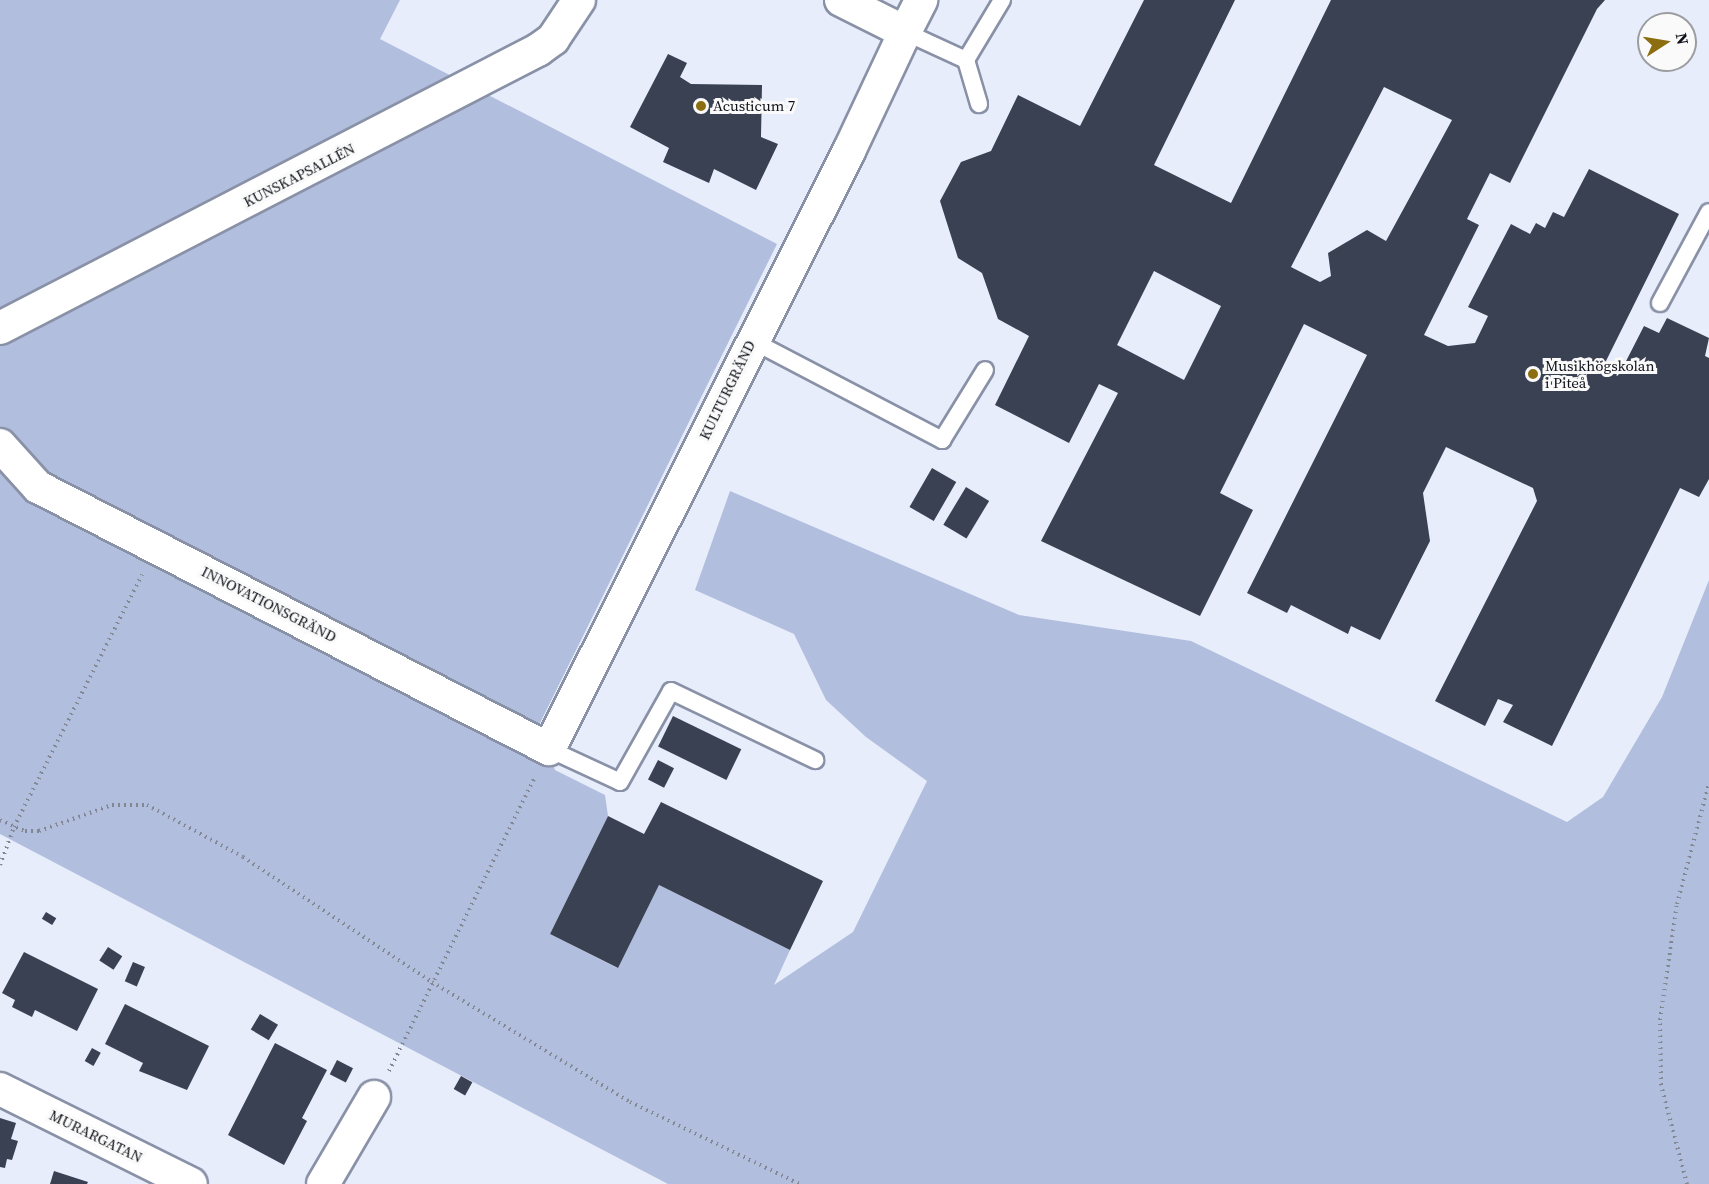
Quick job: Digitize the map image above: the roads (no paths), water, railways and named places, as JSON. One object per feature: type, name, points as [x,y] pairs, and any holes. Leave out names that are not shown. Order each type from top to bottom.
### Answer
[{"type":"street","name":"KUNSKAPSALLÉN","points":[[0,328],[538,50],[553,39],[579,0]]},
{"type":"street","points":[[841,0],[904,32],[921,0]]},
{"type":"street","name":"KULTURGRÄND","points":[[549,749],[751,340],[849,151],[904,32]]},
{"type":"street","name":"INNOVATIONSGRÄND","points":[[0,445],[38,487],[549,749]]},
{"type":"street","name":"MURARGATAN","points":[[0,1089],[191,1184]]},
{"type":"street","points":[[323,1184],[374,1097]]},
{"type":"lane","points":[[966,60],[1002,0]]},
{"type":"lane","points":[[904,32],[966,60],[980,104]]},
{"type":"lane","points":[[1660,303],[1709,212]]},
{"type":"lane","points":[[751,340],[942,440],[985,370]]},
{"type":"lane","points":[[549,749],[620,782],[671,691],[815,760]]},
{"type":"place","name":"Acusticum 7","points":[[701,106]]},
{"type":"place","name":"Musikhögskolan i Piteå","points":[[1533,374]]}]
